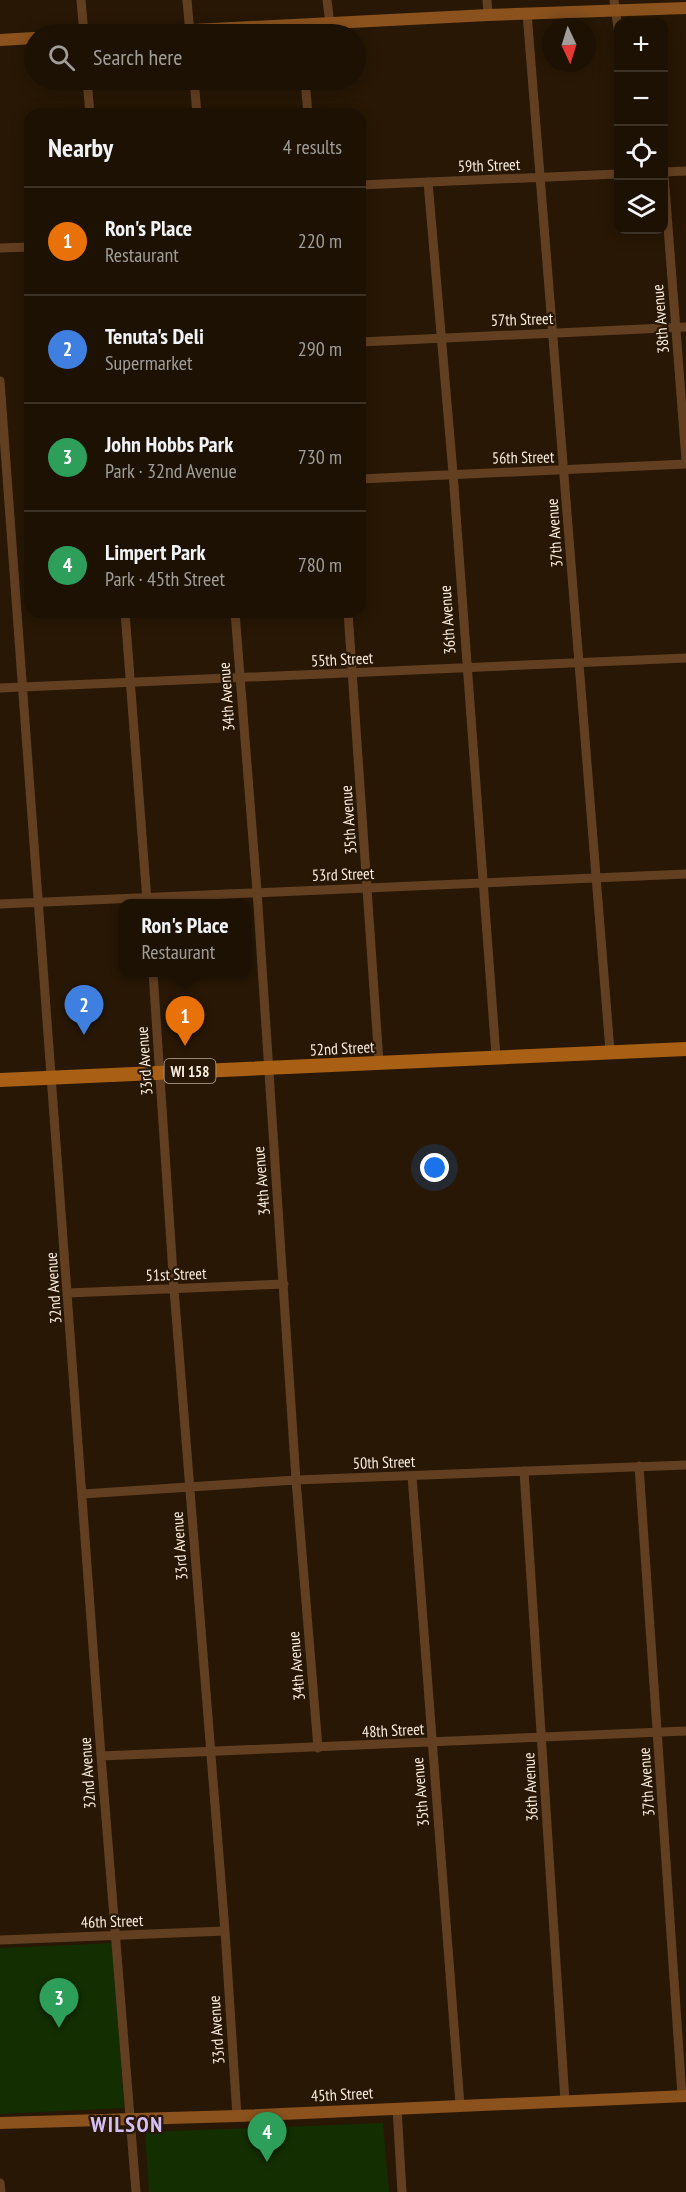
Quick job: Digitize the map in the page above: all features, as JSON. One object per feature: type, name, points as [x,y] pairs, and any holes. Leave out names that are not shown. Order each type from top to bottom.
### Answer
[{"type":"main road","name":"52nd Street","points":[[0,1080],[686,1048]]},
{"type":"street","points":[[81,0],[83,24]]},
{"type":"street","points":[[187,0],[189,24]]},
{"type":"street","points":[[327,0],[330,24],[614,6],[686,8]]},
{"type":"street","points":[[487,0],[488,15]]},
{"type":"street","name":"37th Avenue","points":[[527,13],[610,1051]]},
{"type":"street","points":[[0,40],[24,39]]},
{"type":"street","points":[[88,90],[89,108]]},
{"type":"street","points":[[195,90],[196,108]]},
{"type":"street","points":[[306,90],[307,108]]},
{"type":"street","points":[[668,173],[686,171]]},
{"type":"street","name":"59th Street","points":[[366,185],[614,174]]},
{"type":"street","name":"38th Avenue","points":[[664,180],[681,327],[686,462]]},
{"type":"street","name":"36th Avenue","points":[[428,182],[453,473],[465,668],[496,1056]]},
{"type":"street","points":[[0,248],[24,247]]},
{"type":"street","name":"57th Street","points":[[366,342],[681,327]]},
{"type":"street","name":"32nd Avenue","points":[[0,381],[2,434],[101,1756],[136,2192]]},
{"type":"street","name":"56th Street","points":[[366,479],[453,473],[564,471],[686,462]]},
{"type":"street","points":[[126,618],[147,899]]},
{"type":"street","name":"34th Avenue","points":[[235,618],[257,891],[296,1480],[318,1748]]},
{"type":"street","name":"35th Avenue","points":[[348,618],[379,1063]]},
{"type":"street","name":"55th Street","points":[[0,688],[686,658]]},
{"type":"street","name":"53rd Street","points":[[159,899],[257,891],[368,889],[686,874]]},
{"type":"street","name":"53rd Street","points":[[0,904],[119,901]]},
{"type":"street","name":"33rd Avenue","points":[[153,977],[174,1289],[225,1931],[237,2116]]},
{"type":"street","name":"51st Street","points":[[68,1293],[284,1284]]},
{"type":"street","name":"50th Street","points":[[82,1494],[296,1480],[686,1465]]},
{"type":"street","name":"37th Avenue","points":[[639,1466],[684,2096]]},
{"type":"street","name":"36th Avenue","points":[[524,1471],[566,2101]]},
{"type":"street","name":"35th Avenue","points":[[412,1476],[460,2105]]},
{"type":"street","name":"48th Street","points":[[101,1756],[686,1731]]},
{"type":"street","name":"46th Street","points":[[0,1940],[225,1931]]},
{"type":"street","name":"45th Street","points":[[0,2122],[237,2116],[684,2096]]},
{"type":"street","points":[[397,2108],[402,2192]]},
{"type":"street","points":[[0,2183],[1,2192]]},
{"type":"green space","points":[[113,1943],[124,2108],[0,2114],[0,1948]]},
{"type":"green space","points":[[383,2123],[389,2192],[149,2192],[145,2132]]},
{"type":"place","name":"Tenuta's Deli","points":[[84,1035]]},
{"type":"place","name":"Ron's Place","points":[[185,1046]]},
{"type":"place","name":"John Hobbs Park","points":[[59,2028]]},
{"type":"place","name":"Limpert Park","points":[[267,2162]]},
{"type":"district","name":"WILSON","points":[[127,2124]]}]
